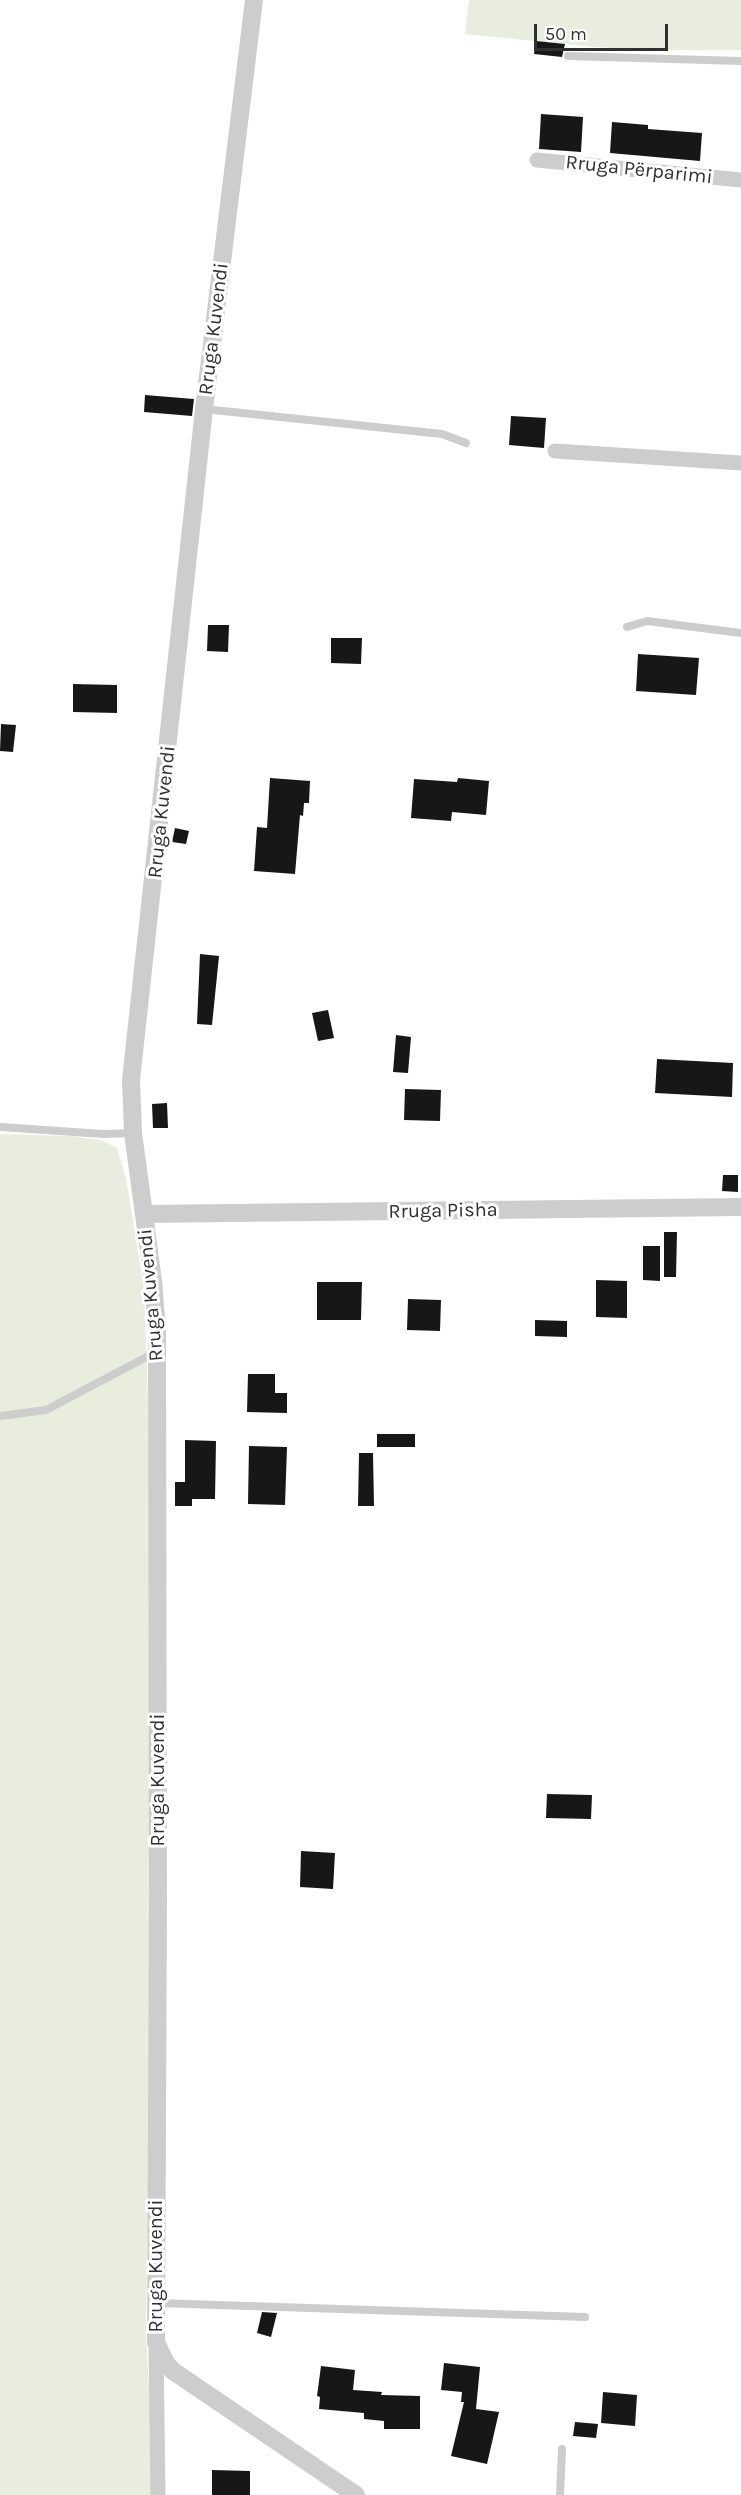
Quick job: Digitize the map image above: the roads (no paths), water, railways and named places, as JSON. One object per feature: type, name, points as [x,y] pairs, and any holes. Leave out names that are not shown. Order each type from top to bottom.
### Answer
[{"type":"street","name":"Rruga Kuvendi","points":[[254,0],[204,409],[131,1080],[133,1133],[153,1281],[157,1352],[156,2342],[166,2363],[173,2371],[356,2495]]},
{"type":"street","name":"Rruga Përparimi","points":[[537,160],[741,180]]},
{"type":"street","points":[[555,451],[741,463]]},
{"type":"street","name":"Rruga Pisha","points":[[145,1214],[741,1207]]},
{"type":"street","points":[[156,2342],[158,2495]]},
{"type":"lane","points":[[568,56],[741,61]]},
{"type":"lane","points":[[204,409],[442,434],[466,443]]},
{"type":"lane","points":[[627,627],[647,621],[741,633]]},
{"type":"lane","points":[[0,1127],[103,1134],[133,1133]]},
{"type":"lane","points":[[0,1416],[46,1410],[157,1352]]},
{"type":"lane","points":[[155,2303],[585,2317]]},
{"type":"lane","points":[[560,2495],[562,2449]]}]
